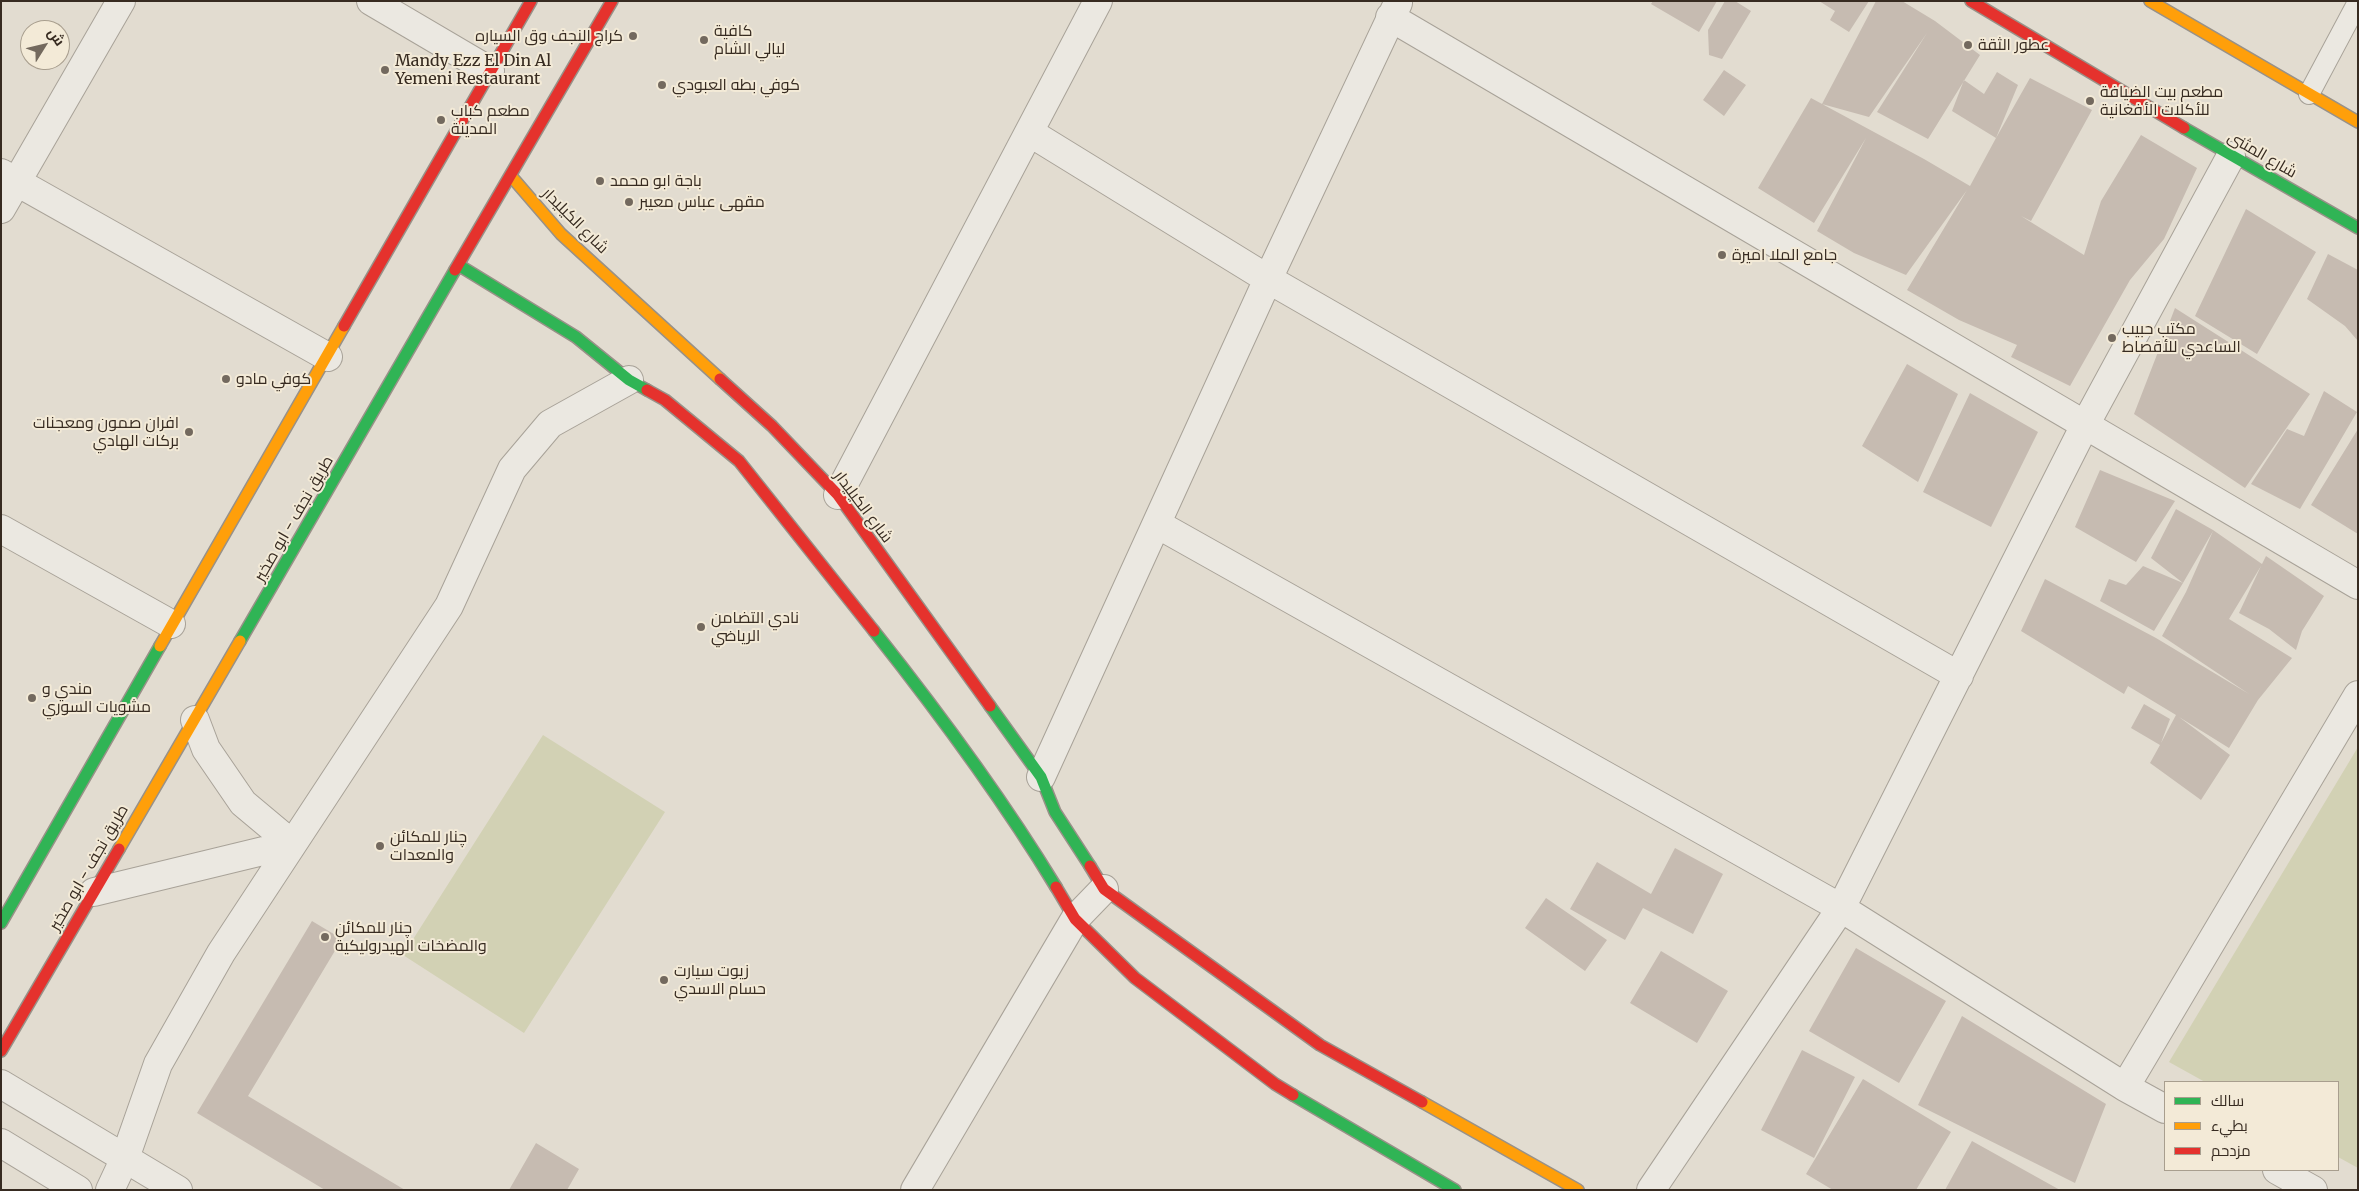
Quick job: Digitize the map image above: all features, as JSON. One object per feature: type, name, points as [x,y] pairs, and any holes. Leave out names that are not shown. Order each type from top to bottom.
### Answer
[{"type":"main road","points":[[5,907],[328,357],[530,1]]},
{"type":"main road","name":"طريق نجف - ابو صخير","points":[[1,1051],[460,266],[612,1]]},
{"type":"main road","name":"شارع المثنى","points":[[1972,1],[2231,156],[2358,228]]},
{"type":"main road","points":[[2150,1],[2358,122]]},
{"type":"main road","name":"شارع الكيليدار","points":[[511,176],[561,234],[772,426],[838,495],[1041,778],[1055,812],[1104,889]]},
{"type":"main road","points":[[460,266],[576,338],[629,380],[665,400],[739,461],[884,643],[1023,833],[1075,919],[1135,978],[1275,1084],[1455,1190]]},
{"type":"main road","points":[[1104,889],[1320,1045],[1578,1190]]},
{"type":"street","points":[[1,209],[9,178],[121,1]]},
{"type":"street","points":[[371,1],[490,71]]},
{"type":"street","points":[[838,495],[1098,1]]},
{"type":"street","points":[[1041,778],[1268,279],[1394,9],[2086,425],[2358,585]]},
{"type":"street","points":[[1029,132],[1268,279],[1958,676]]},
{"type":"street","points":[[1651,1190],[1841,908],[2086,425],[2231,156]]},
{"type":"street","points":[[9,178],[328,357]]},
{"type":"street","points":[[110,1190],[125,1158],[158,1064],[220,953],[449,606],[512,469],[550,424],[629,380]]},
{"type":"street","points":[[1157,524],[1841,908],[2125,1087],[2164,1108]]},
{"type":"street","points":[[1,530],[171,624]]},
{"type":"street","points":[[2125,1087],[2358,695]]},
{"type":"street","points":[[195,720],[206,749],[242,803],[292,844]]},
{"type":"street","points":[[94,892],[292,844]]},
{"type":"street","points":[[915,1190],[1075,919],[1104,889]]},
{"type":"street","points":[[1,1084],[178,1190]]},
{"type":"street","points":[[1,1143],[78,1190]]},
{"type":"street","points":[[2278,1171],[2313,1190]]},
{"type":"lane","points":[[2310,94],[2358,2]]},
{"type":"green space","points":[[543,735],[665,812],[524,1033],[403,955]]},
{"type":"green space","points":[[2358,747],[2358,1168],[2339,1158],[2339,1081],[2203,1081],[2169,1062]]},
{"type":"building","points":[[1653,1],[1717,1],[1699,32],[1651,4]]},
{"type":"building","points":[[1725,1],[1735,1],[1751,11],[1722,59],[1709,55],[1708,30]]},
{"type":"building","points":[[1819,1],[1869,1],[1849,32],[1830,20],[1835,11]]},
{"type":"building","points":[[1876,1],[1902,1],[1935,21],[1980,55],[1928,139],[1877,112],[1927,33],[1869,117],[1822,104]]},
{"type":"building","points":[[1724,70],[1746,85],[1724,116],[1703,100]]},
{"type":"building","points":[[1997,72],[2018,85],[1996,138],[1952,111],[1964,80],[1984,94]]},
{"type":"building","points":[[2030,78],[2092,110],[2031,221],[2021,216],[2084,255],[2101,201],[2141,135],[2197,168],[2164,239],[2130,280],[2070,386],[2011,357],[2017,345],[1959,320],[1907,290],[1967,190],[1906,275],[1854,253],[1817,231],[1866,138],[1814,223],[1758,188],[1811,98],[1970,186]]},
{"type":"building","points":[[2246,209],[2316,252],[2257,354],[2195,316]]},
{"type":"building","points":[[2328,254],[2358,270],[2358,341],[2345,326],[2307,299]]},
{"type":"building","points":[[2175,308],[2310,394],[2245,488],[2134,414]]},
{"type":"building","points":[[1907,364],[1958,394],[1918,482],[1862,446]]},
{"type":"building","points":[[2324,391],[2357,412],[2300,509],[2251,484],[2287,429],[2304,436]]},
{"type":"building","points":[[1970,393],[2038,432],[1991,527],[1923,492]]},
{"type":"building","points":[[2358,429],[2358,534],[2311,505]]},
{"type":"building","points":[[2100,470],[2175,501],[2136,562],[2075,527]]},
{"type":"building","points":[[2176,509],[2213,530],[2262,564],[2266,556],[2324,596],[2302,631],[2296,650],[2269,629],[2239,613],[2261,566],[2229,619],[2292,658],[2258,700],[2229,748],[2179,717],[2230,755],[2201,800],[2150,763],[2160,745],[2131,728],[2144,704],[2170,719],[2161,743],[2176,715],[2128,686],[2124,694],[2021,631],[2045,579],[2156,638],[2249,694],[2162,636],[2186,592],[2213,531],[2183,583],[2151,558]]},
{"type":"building","points":[[2143,566],[2183,583],[2154,631],[2100,601],[2109,579],[2126,585]]},
{"type":"building","points":[[1675,848],[1723,874],[1693,934],[1643,908],[1625,940],[1570,909],[1597,862],[1651,894]]},
{"type":"building","points":[[1546,898],[1607,940],[1585,971],[1525,928]]},
{"type":"building","points":[[312,921],[342,939],[248,1096],[405,1190],[325,1190],[197,1113]]},
{"type":"building","points":[[1856,948],[1946,1001],[1899,1083],[1809,1031]]},
{"type":"building","points":[[1661,951],[1728,991],[1697,1043],[1630,1003]]},
{"type":"building","points":[[1962,1016],[2106,1104],[2075,1183],[1918,1105]]},
{"type":"building","points":[[1802,1050],[1855,1077],[1814,1158],[1761,1130]]},
{"type":"building","points":[[1863,1079],[1951,1132],[1916,1190],[1833,1190],[1806,1174]]},
{"type":"building","points":[[1972,1141],[2060,1190],[1945,1190]]},
{"type":"building","points":[[536,1143],[579,1169],[567,1190],[509,1190]]},
{"type":"traffic: fast","points":[[2184,128],[2358,228]]},
{"type":"traffic: fast","points":[[460,266],[576,337],[629,380],[647,390]]},
{"type":"traffic: fast","points":[[240,641],[455,270]]},
{"type":"traffic: fast","points":[[874,631],[969,756],[1014,821],[1056,887]]},
{"type":"traffic: fast","points":[[1,923],[160,646]]},
{"type":"traffic: fast","points":[[990,706],[1041,777],[1055,812],[1090,866]]},
{"type":"traffic: fast","points":[[1293,1095],[1455,1190]]},
{"type":"traffic: slow","points":[[2150,1],[2358,122]]},
{"type":"traffic: slow","points":[[511,176],[561,234],[720,379]]},
{"type":"traffic: slow","points":[[160,646],[344,326]]},
{"type":"traffic: slow","points":[[119,849],[240,641]]},
{"type":"traffic: slow","points":[[1422,1102],[1578,1190]]},
{"type":"traffic: jam","points":[[344,326],[531,1]]},
{"type":"traffic: jam","points":[[455,270],[612,1]]},
{"type":"traffic: jam","points":[[1971,1],[2184,128]]},
{"type":"traffic: jam","points":[[720,379],[772,426],[838,495],[990,706]]},
{"type":"traffic: jam","points":[[647,390],[665,400],[739,461],[874,631]]},
{"type":"traffic: jam","points":[[1,1051],[119,849]]},
{"type":"traffic: jam","points":[[1090,866],[1104,889],[1320,1045],[1422,1102]]},
{"type":"traffic: jam","points":[[1056,887],[1075,919],[1135,978],[1275,1084],[1293,1095]]},
{"type":"place","name":"كراج النجف وق السياره","points":[[633,36]]},
{"type":"place","name":"كافية ليالي الشام","points":[[704,40]]},
{"type":"place","name":"عطور الثقة","points":[[1968,45]]},
{"type":"place","name":"Mandy Ezz El Din Al Yemeni Restaurant","points":[[385,70]]},
{"type":"place","name":"كوفي بطه العبودي","points":[[662,85]]},
{"type":"place","name":"مطعم بيت الضيافة للأكلات الأفغانية","points":[[2090,101]]},
{"type":"place","name":"مطعم كباب المدينة","points":[[441,120]]},
{"type":"place","name":"باجة ابو محمد","points":[[600,181]]},
{"type":"place","name":"مقهى عباس معيبر","points":[[629,202]]},
{"type":"place","name":"جامع الملا اميرة","points":[[1722,255]]},
{"type":"place","name":"مكتب حبيب الساعدي للأقصاط","points":[[2112,338]]},
{"type":"place","name":"كوفي مادو","points":[[226,379]]},
{"type":"place","name":"افران صمون ومعجنات بركات الهادي","points":[[189,432]]},
{"type":"place","name":"نادي التضامن الرياضي","points":[[701,627]]},
{"type":"place","name":"مندي و مشويات السوري","points":[[32,698]]},
{"type":"place","name":"چنار للمكائن والمعدات","points":[[380,846]]},
{"type":"place","name":"چنار للمكائن والمضخات الهيدروليكية","points":[[325,937]]},
{"type":"place","name":"زيوت سيارت حسام الاسدي","points":[[664,980]]}]
